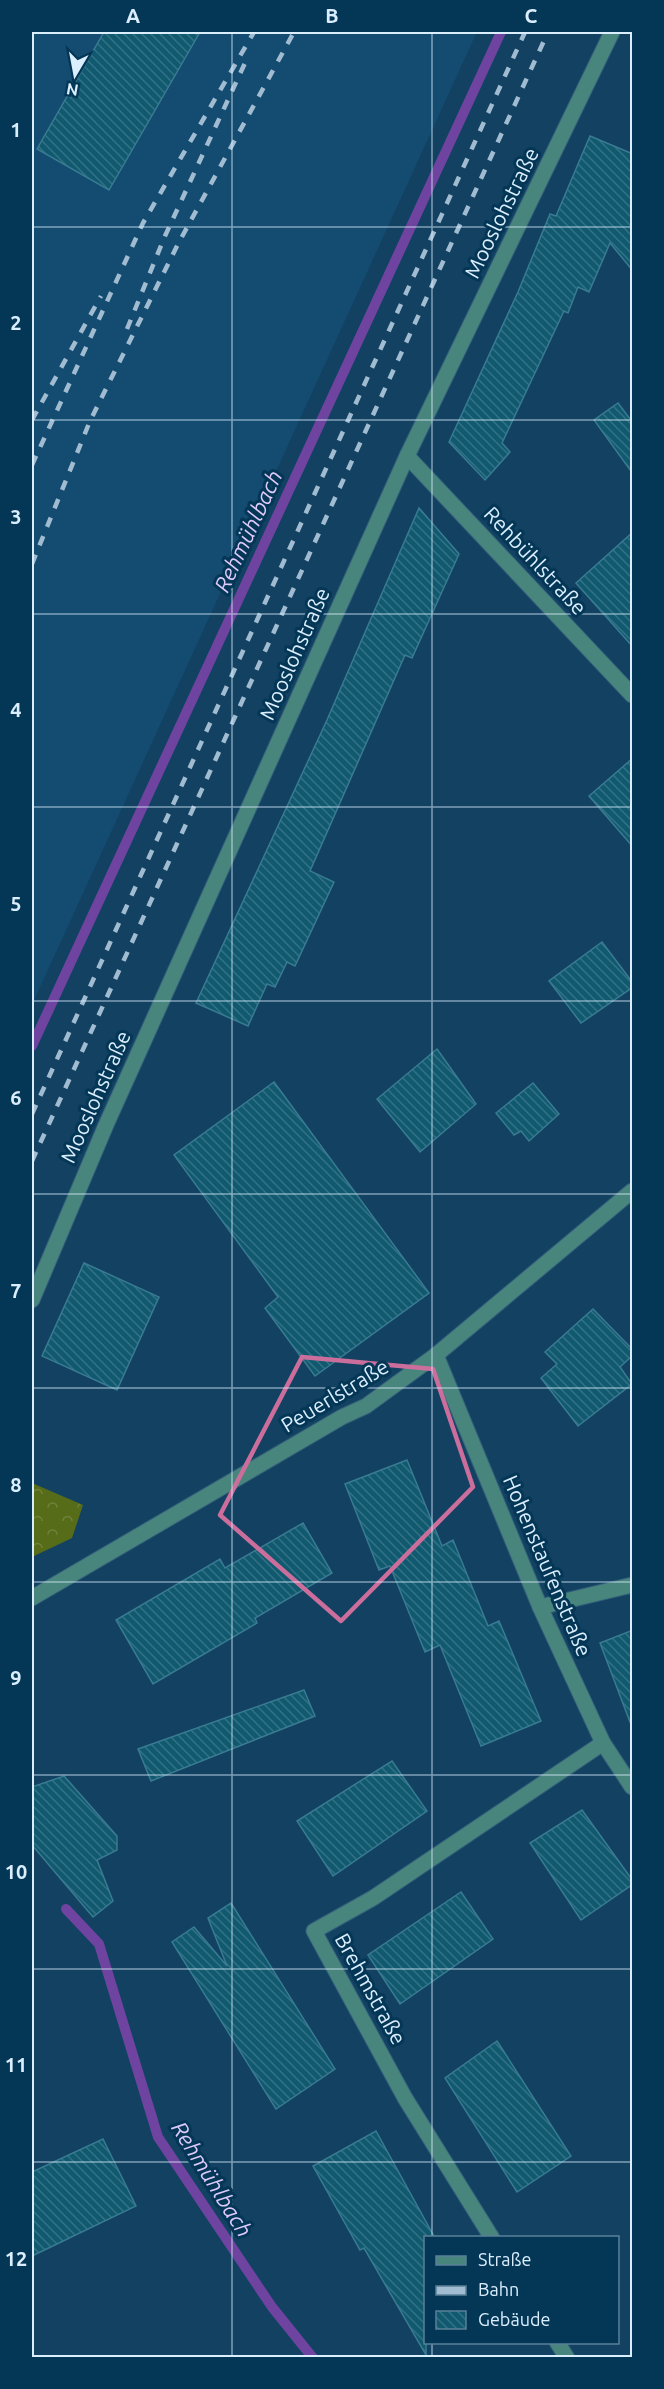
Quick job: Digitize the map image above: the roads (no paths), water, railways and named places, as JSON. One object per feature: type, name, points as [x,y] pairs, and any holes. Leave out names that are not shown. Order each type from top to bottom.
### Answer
[{"type":"street","name":"Mooslohstraße","points":[[32,1300],[106,1125],[407,456],[612,32]]},
{"type":"street","name":"Rehbühlstraße","points":[[407,456],[633,694]]},
{"type":"street","name":"Peuerlstraße","points":[[32,1598],[342,1417],[366,1406],[436,1355],[633,1191]]},
{"type":"street","name":"Hohenstaufenstraße","points":[[436,1355],[540,1607],[603,1743],[633,1787]]},
{"type":"street","points":[[540,1607],[633,1585]]},
{"type":"street","name":"Brehmstraße","points":[[491,2236],[405,2098],[314,1931],[373,1898],[603,1743]]},
{"type":"street","points":[[558,2344],[567,2358]]},
{"type":"waterway","name":"Rehmühlbach","points":[[32,1046],[501,32]]},
{"type":"waterway","name":"Rehmühlbach","points":[[66,1909],[99,1944],[158,2137],[272,2307],[313,2358]]},
{"type":"railway","points":[[32,465],[143,223],[254,32]]},
{"type":"railway","points":[[32,564],[90,421],[178,244],[294,32]]},
{"type":"railway","points":[[32,1114],[525,32]]},
{"type":"railway","points":[[32,1161],[548,32]]},
{"type":"railway","points":[[127,329],[165,236],[245,63]]},
{"type":"railway","points":[[32,420],[101,296]]}]
